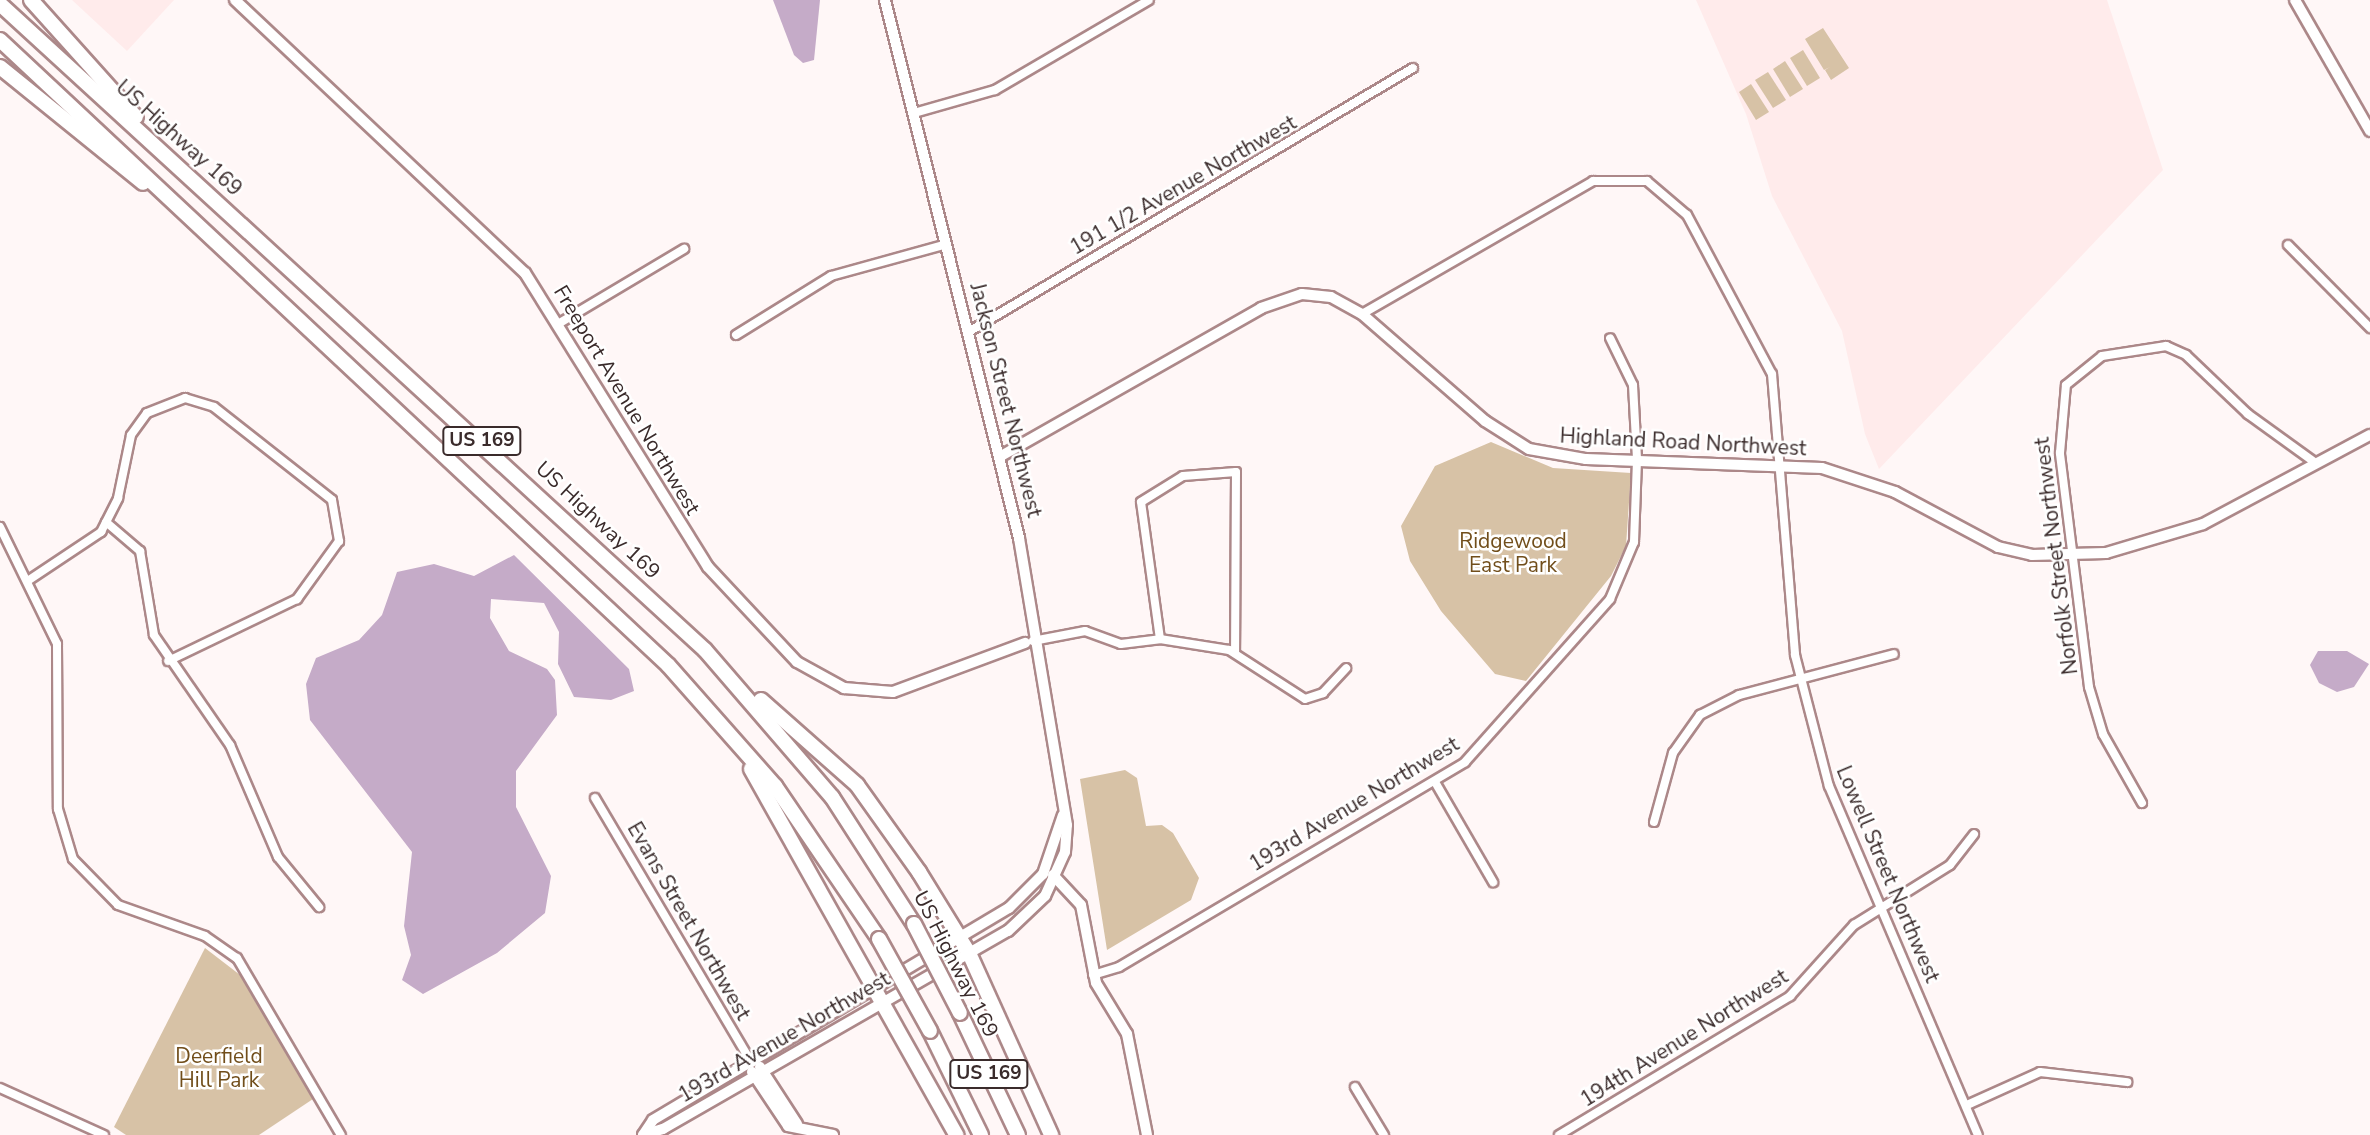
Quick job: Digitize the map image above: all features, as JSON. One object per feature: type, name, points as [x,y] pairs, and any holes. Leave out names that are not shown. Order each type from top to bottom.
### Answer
[{"type":"highway","points":[[31,0],[189,175]]},
{"type":"highway","name":"US Highway 169","points":[[0,4],[189,175],[737,682],[832,797],[914,924],[1018,1135]]},
{"type":"highway","name":"US 169","points":[[0,40],[706,705],[800,819],[879,939],[930,1031],[981,1135]]},
{"type":"highway","points":[[0,67],[196,222]]},
{"type":"highway","points":[[737,682],[857,785],[970,953],[1051,1135]]},
{"type":"highway","points":[[706,705],[755,774],[880,1004],[956,1135]]},
{"type":"street","name":"Freeport Avenue Northwest","points":[[235,0],[512,260],[558,324],[708,567],[812,673],[844,688],[894,692],[1031,642]]},
{"type":"street","name":"Jackson Street Northwest","points":[[885,0],[1001,456],[1067,842],[1057,878],[1030,914],[942,968]]},
{"type":"street","points":[[914,113],[995,90],[1149,0]]},
{"type":"street","points":[[2295,0],[2370,131]]},
{"type":"street","name":"191 1/2 Avenue Northwest","points":[[970,331],[1413,68]]},
{"type":"street","name":"Lowell Street Northwest","points":[[1362,314],[1569,192],[1623,177],[1647,181],[1678,205],[1739,304],[1772,374],[1800,680],[1829,786],[1978,1135]]},
{"type":"street","points":[[736,335],[838,274],[947,244]]},
{"type":"street","points":[[2288,245],[2370,328]]},
{"type":"street","points":[[558,324],[684,248]]},
{"type":"street","name":"Highland Road Northwest","points":[[1001,456],[1275,302],[1317,294],[1362,314],[1514,441],[1565,457],[1781,463],[1877,485],[1998,547],[2071,557],[2203,524],[2313,461],[2370,435]]},
{"type":"street","name":"193rd Avenue Northwest","points":[[1093,975],[1119,967],[1435,782],[1489,740],[1619,585],[1634,542],[1637,459],[1633,385],[1610,338]]},
{"type":"street","name":"Norfolk Street Northwest","points":[[2142,803],[2092,704],[2071,557],[2059,408],[2072,376],[2102,356],[2142,346],[2176,350],[2313,461]]},
{"type":"street","points":[[30,580],[78,550],[106,522],[138,424],[157,406],[185,398],[225,415],[323,491],[338,510],[339,541],[307,591],[168,661]]},
{"type":"street","points":[[1160,639],[1141,502],[1183,476],[1236,472],[1235,652]]},
{"type":"street","points":[[106,522],[140,551],[149,624],[168,661],[230,745],[278,857],[319,907]]},
{"type":"street","points":[[0,527],[30,580],[57,644],[58,809],[73,859],[118,905],[205,936],[237,958],[341,1135]]},
{"type":"street","points":[[1031,642],[1085,631],[1121,643],[1160,639],[1235,652],[1287,693],[1305,699],[1323,693],[1346,668]]},
{"type":"street","points":[[1654,822],[1673,753],[1700,715],[1739,695],[1894,654]]},
{"type":"street","points":[[1435,782],[1493,882]]},
{"type":"street","name":"Evans Street Northwest","points":[[595,798],[752,1063],[764,1070],[797,1124]]},
{"type":"street","name":"Jackson Street Northwest","points":[[933,952],[1018,901],[1046,869],[1063,814]]},
{"type":"street","name":"194th Avenue Northwest","points":[[1559,1135],[1790,996],[1845,934],[1881,907],[1950,865],[1974,834]]},
{"type":"street","points":[[1046,869],[1081,905],[1093,975],[1127,1034],[1147,1135]]},
{"type":"street","name":"193rd Avenue Northwest","points":[[643,1135],[653,1120],[853,1006],[871,987],[933,952]]},
{"type":"street","name":"193rd Avenue Northwest","points":[[643,1135],[764,1070],[942,968]]},
{"type":"street","points":[[752,1063],[752,1076],[788,1126],[797,1124],[833,1135]]},
{"type":"street","points":[[1967,1105],[2040,1072],[2127,1082]]},
{"type":"street","points":[[1355,1087],[1384,1135]]},
{"type":"street","points":[[0,1088],[104,1135]]},
{"type":"shaded area","points":[[72,0],[174,0],[127,51]]},
{"type":"shaded area","points":[[773,0],[820,0],[814,60],[803,63],[794,55]]},
{"type":"shaded area","points":[[1696,0],[2107,0],[2163,170],[1879,469],[1865,434],[1842,331],[1772,196],[1746,114]]},
{"type":"shaded area","points":[[514,555],[629,669],[634,691],[611,700],[574,697],[558,664],[559,632],[544,603],[491,599],[490,618],[509,651],[547,669],[555,680],[557,715],[516,771],[516,807],[551,876],[545,913],[497,953],[423,994],[402,980],[411,955],[404,926],[412,852],[310,720],[306,684],[316,658],[359,640],[382,615],[397,572],[434,564],[474,576]]},
{"type":"shaded area","points":[[2318,651],[2347,651],[2369,664],[2354,687],[2337,692],[2319,683],[2310,665]]},
{"type":"green space","points":[[1823,28],[1849,68],[1831,80],[1825,70],[1830,67],[1824,70],[1805,39]]},
{"type":"green space","points":[[1803,50],[1820,78],[1807,86],[1790,58]]},
{"type":"green space","points":[[1785,61],[1803,89],[1790,97],[1773,69]]},
{"type":"green space","points":[[1768,72],[1786,100],[1773,108],[1755,80]]},
{"type":"green space","points":[[1751,84],[1769,112],[1756,120],[1739,92]]},
{"type":"green space","name":"Ridgewood East Park","points":[[1491,442],[1553,468],[1631,473],[1626,546],[1611,576],[1526,681],[1495,674],[1441,611],[1410,561],[1401,526],[1435,466]]},
{"type":"green space","points":[[1125,770],[1137,778],[1146,826],[1162,825],[1173,833],[1199,878],[1191,900],[1107,950],[1080,779]]},
{"type":"green space","name":"Deerfield Hill Park","points":[[205,948],[244,978],[313,1099],[259,1135],[126,1135],[114,1127]]}]
